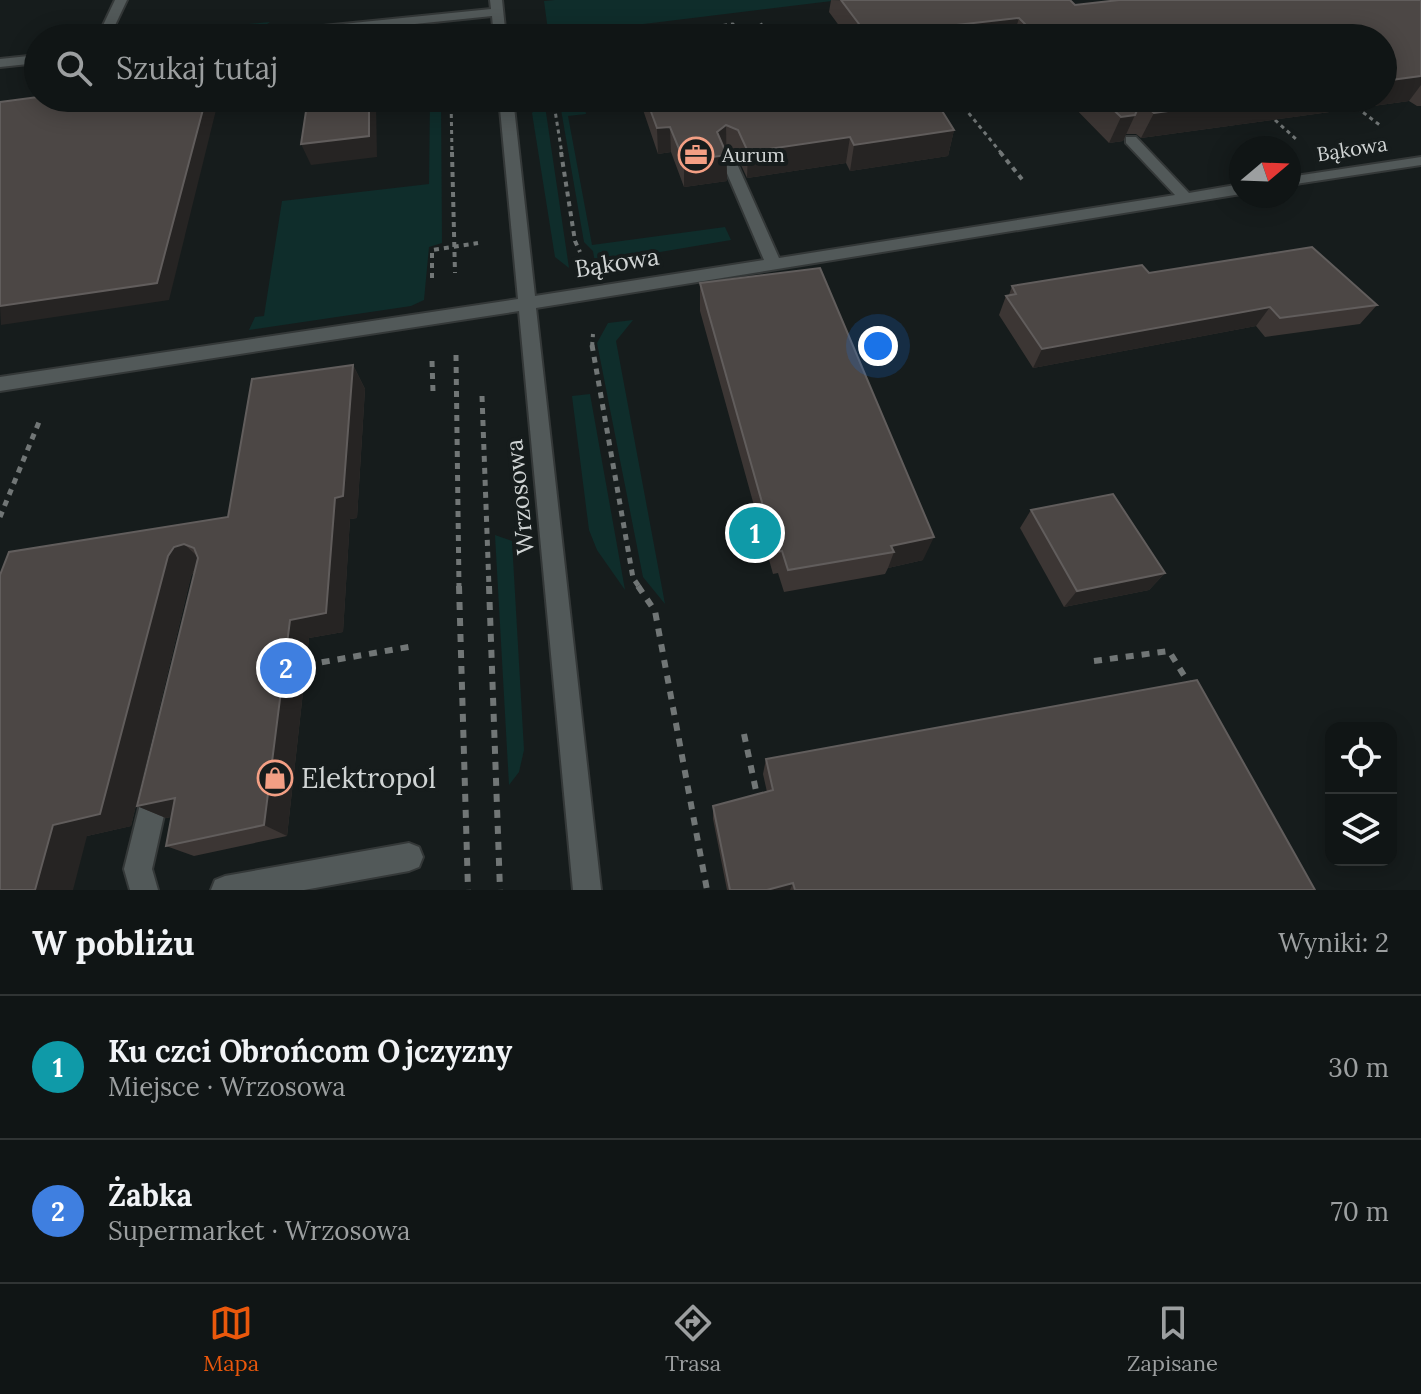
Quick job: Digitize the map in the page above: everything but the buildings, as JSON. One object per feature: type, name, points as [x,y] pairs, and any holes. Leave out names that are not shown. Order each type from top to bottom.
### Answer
[{"type":"street","points":[[110,24],[121,0]]},
{"type":"street","points":[[355,24],[497,6]]},
{"type":"street","points":[[0,63],[24,60]]},
{"type":"street","name":"Wrzosowa","points":[[507,112],[587,890]]},
{"type":"street","points":[[1131,140],[1185,197]]},
{"type":"street","points":[[727,157],[773,262]]},
{"type":"street","name":"Bąkowa","points":[[1301,179],[1421,161]]},
{"type":"street","name":"Bąkowa","points":[[5,383],[1229,191]]},
{"type":"street","points":[[0,404],[5,383]]},
{"type":"street","points":[[144,890],[141,889],[138,869],[163,762]]},
{"type":"street","points":[[225,890],[409,857]]},
{"type":"path","points":[[759,20],[761,24]]},
{"type":"path","points":[[451,112],[455,278]]},
{"type":"path","points":[[555,112],[575,241],[581,254]]},
{"type":"path","points":[[968,112],[1028,188]]},
{"type":"path","points":[[594,329],[592,345],[633,578],[655,611],[707,890]]},
{"type":"path","points":[[456,348],[457,525],[468,890]]},
{"type":"path","points":[[432,353],[433,392]]},
{"type":"path","points":[[0,517],[58,375]]},
{"type":"path","points":[[482,396],[500,890]]},
{"type":"path","points":[[306,665],[414,646]]},
{"type":"path","points":[[1094,661],[1169,651],[1193,691]]},
{"type":"path","points":[[744,734],[761,812]]},
{"type":"shaded area","points":[[840,0],[644,24],[547,24],[544,1]]},
{"type":"shaded area","points":[[430,112],[441,112],[442,243],[429,247],[424,300],[411,306],[249,330],[255,317],[264,316],[282,201],[429,184]]},
{"type":"shaded area","points":[[546,112],[569,268],[555,257],[532,113]]},
{"type":"shaded area","points":[[561,112],[586,112],[568,116],[592,245],[725,227],[731,240],[595,263],[593,251],[584,242]]},
{"type":"shaded area","points":[[633,320],[616,341],[665,604],[643,577],[597,343],[608,323]]},
{"type":"shaded area","points":[[590,394],[625,590],[597,550],[589,530],[572,396]]},
{"type":"shaded area","points":[[495,535],[512,541],[524,750],[519,772],[509,785]]},
{"type":"place","name":"Aurum","points":[[696,155]]},
{"type":"place","name":"Ku czci Obrońcom Ojczyzny","points":[[755,533]]},
{"type":"place","name":"Żabka","points":[[286,668]]},
{"type":"place","name":"Elektropol","points":[[275,778]]}]
